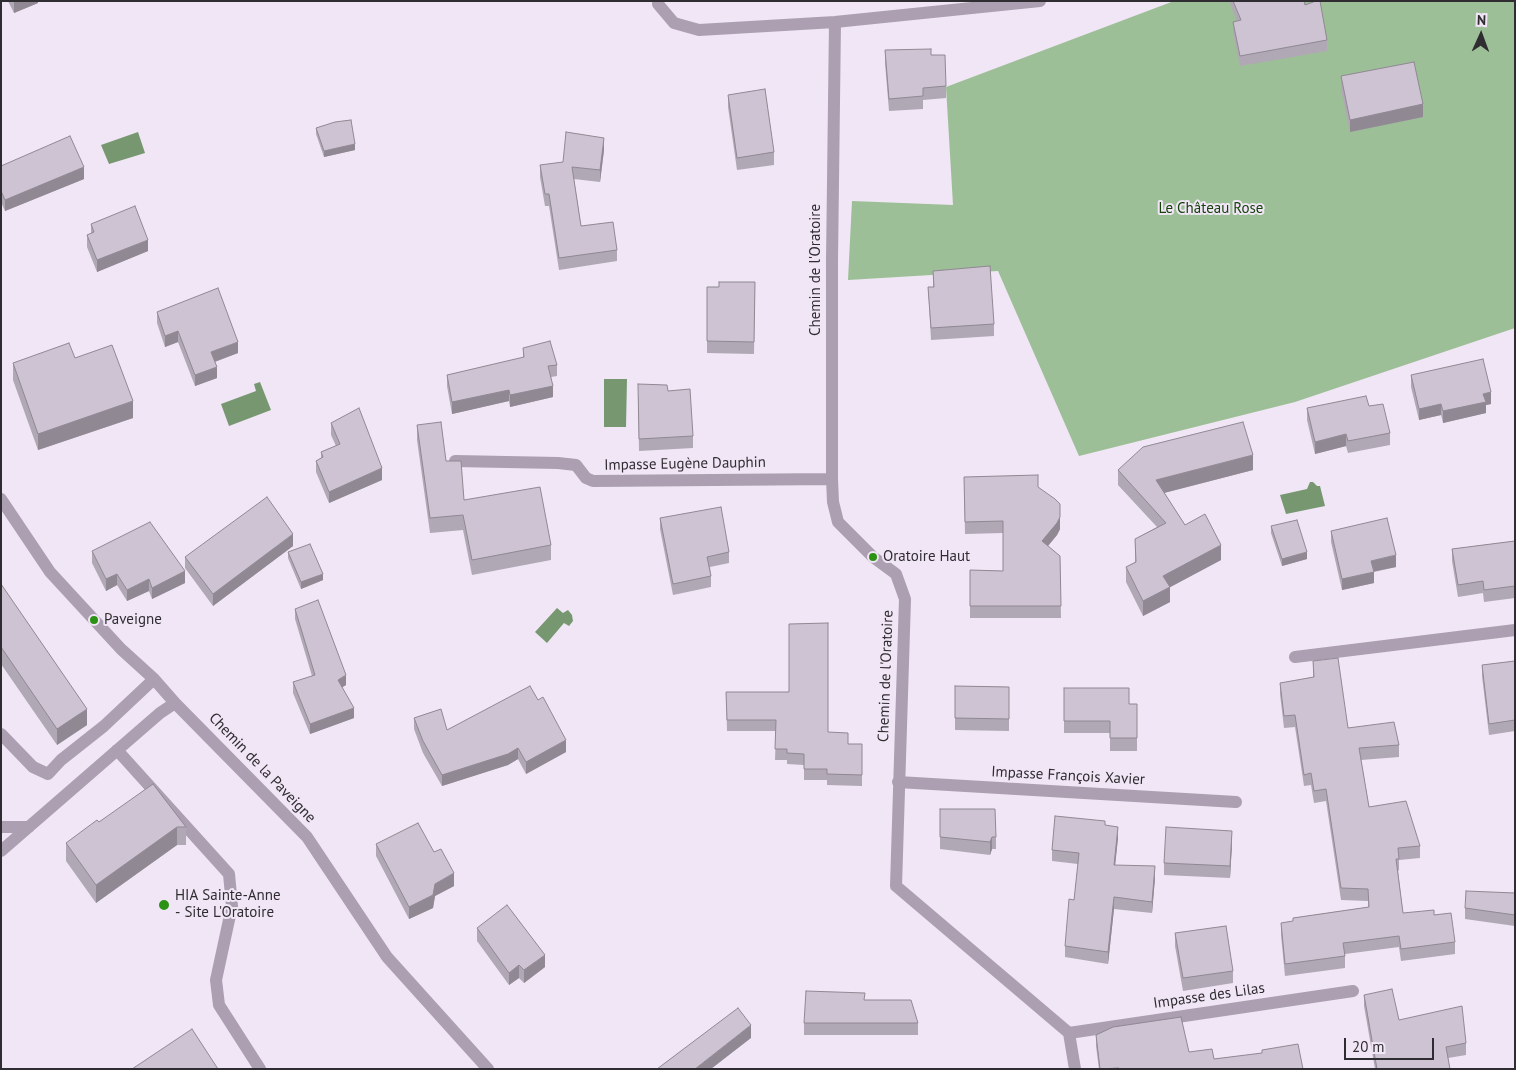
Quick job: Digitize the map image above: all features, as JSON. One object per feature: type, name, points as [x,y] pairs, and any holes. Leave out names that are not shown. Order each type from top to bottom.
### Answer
[{"type":"street","points":[[658,1],[658,4],[674,23],[698,30],[835,22],[1040,1]]},
{"type":"street","name":"Chemin de l'Oratoire","points":[[835,22],[833,502],[838,522],[873,557],[896,574],[906,599],[898,782],[896,886],[1069,1033]]},
{"type":"street","name":"Impasse Eugène Dauphin","points":[[455,461],[576,465],[586,478],[593,481],[832,479]]},
{"type":"street","name":"Chemin de la Paveigne","points":[[1,499],[50,572],[121,649],[154,679],[175,703],[307,837],[387,957],[488,1069]]},
{"type":"street","points":[[1295,657],[1515,630]]},
{"type":"street","points":[[1,734],[33,767],[48,774],[61,760],[104,726],[154,679]]},
{"type":"street","points":[[1,851],[160,713],[175,703]]},
{"type":"street","points":[[117,750],[230,874],[232,906],[216,980],[219,1005],[260,1069]]},
{"type":"street","name":"Impasse François Xavier","points":[[898,782],[1236,802]]},
{"type":"street","points":[[1,827],[29,827]]},
{"type":"street","name":"Impasse des Lilas","points":[[1069,1033],[1353,991]]},
{"type":"street","points":[[1069,1033],[1075,1069]]},
{"type":"green space","name":"Le Château Rose","points":[[1174,1],[1515,1],[1515,328],[1295,402],[1079,456],[998,271],[848,280],[852,201],[953,205],[946,87]]},
{"type":"shaded area","points":[[138,132],[145,153],[109,164],[101,145]]},
{"type":"shaded area","points":[[604,379],[627,379],[626,427],[604,427]]},
{"type":"shaded area","points":[[260,382],[271,410],[229,426],[221,404],[256,391],[254,384]]},
{"type":"shaded area","points":[[1310,482],[1320,486],[1325,506],[1286,514],[1280,495],[1307,489]]},
{"type":"shaded area","points":[[557,608],[563,613],[568,610],[572,615],[573,621],[569,626],[564,623],[547,643],[535,632]]},
{"type":"building","points":[[1233,1],[1304,1],[1305,5],[1320,1],[1327,40],[1240,56],[1233,22],[1241,20]]},
{"type":"building","points":[[931,49],[931,55],[945,55],[946,86],[923,88],[923,96],[889,99],[885,50]]},
{"type":"building","points":[[1414,62],[1423,104],[1350,120],[1341,76]]},
{"type":"building","points":[[765,89],[774,152],[737,158],[728,95]]},
{"type":"building","points":[[351,120],[355,144],[324,151],[316,128],[335,122]]},
{"type":"building","points":[[566,132],[604,138],[600,170],[572,167],[581,226],[613,222],[617,250],[559,258],[549,194],[545,194],[540,165],[563,162]]},
{"type":"building","points":[[70,136],[84,167],[5,200],[1,191],[1,166]]},
{"type":"building","points":[[135,206],[148,240],[97,260],[87,235],[94,232],[91,224]]},
{"type":"building","points":[[990,266],[994,324],[931,328],[928,287],[934,287],[933,271]]},
{"type":"building","points":[[719,282],[755,282],[754,342],[707,341],[707,287],[719,287]]},
{"type":"building","points":[[218,288],[238,342],[211,352],[217,367],[195,375],[178,331],[165,336],[157,312]]},
{"type":"building","points":[[550,341],[557,365],[548,366],[553,386],[510,395],[509,390],[452,402],[447,375],[524,357],[523,348]]},
{"type":"building","points":[[69,343],[75,358],[112,345],[133,401],[38,434],[13,363]]},
{"type":"building","points":[[1483,359],[1491,392],[1483,394],[1486,402],[1443,411],[1441,404],[1419,409],[1411,375]]},
{"type":"building","points":[[638,384],[667,385],[668,391],[690,389],[693,436],[639,439]]},
{"type":"building","points":[[1366,396],[1369,406],[1383,404],[1390,433],[1348,441],[1346,434],[1315,442],[1307,408]]},
{"type":"building","points":[[359,408],[382,468],[329,492],[316,461],[323,457],[321,452],[340,444],[331,423]]},
{"type":"building","points":[[441,422],[446,461],[461,461],[464,500],[540,487],[551,545],[472,560],[463,515],[430,518],[417,425]]},
{"type":"building","points":[[1243,422],[1253,455],[1156,480],[1185,525],[1205,514],[1221,545],[1163,576],[1170,587],[1143,601],[1126,567],[1136,562],[1135,539],[1166,523],[1118,470],[1143,447]]},
{"type":"building","points":[[1038,475],[1038,487],[1060,504],[1060,517],[1042,541],[1060,556],[1061,606],[970,606],[970,570],[1003,571],[1003,521],[965,522],[964,477]]},
{"type":"building","points":[[267,497],[293,534],[213,594],[185,557]]},
{"type":"building","points":[[721,507],[729,552],[707,557],[711,576],[673,584],[660,518]]},
{"type":"building","points":[[1387,518],[1396,555],[1371,561],[1374,572],[1342,579],[1331,531]]},
{"type":"building","points":[[1297,520],[1307,552],[1282,559],[1271,526]]},
{"type":"building","points":[[150,522],[185,571],[152,588],[149,579],[127,590],[117,574],[106,579],[92,551]]},
{"type":"building","points":[[1515,541],[1515,586],[1484,590],[1483,581],[1458,585],[1452,549]]},
{"type":"building","points":[[310,544],[323,574],[301,582],[288,552]]},
{"type":"building","points":[[1,584],[87,709],[57,729],[1,647]]},
{"type":"building","points":[[318,600],[346,675],[338,680],[354,708],[310,724],[293,682],[315,675],[295,609]]},
{"type":"building","points":[[828,623],[828,732],[848,733],[848,744],[862,744],[862,775],[827,774],[827,769],[804,769],[804,754],[787,753],[787,749],[775,749],[776,720],[727,720],[726,692],[789,692],[789,624]]},
{"type":"building","points":[[1338,658],[1348,728],[1394,722],[1399,745],[1359,748],[1369,807],[1406,801],[1420,846],[1398,848],[1399,859],[1396,859],[1403,913],[1434,910],[1434,915],[1451,913],[1455,942],[1401,949],[1399,936],[1343,943],[1345,956],[1285,964],[1281,923],[1293,921],[1293,918],[1369,907],[1368,889],[1341,888],[1326,789],[1314,791],[1311,773],[1304,775],[1295,715],[1284,716],[1280,683],[1314,677],[1313,661]]},
{"type":"building","points":[[1515,661],[1515,720],[1489,724],[1482,665]]},
{"type":"building","points":[[530,686],[538,700],[543,697],[566,740],[526,762],[518,748],[508,754],[442,775],[423,741],[414,718],[441,709],[447,730]]},
{"type":"building","points":[[955,686],[1009,687],[1009,719],[955,718]]},
{"type":"building","points":[[1064,688],[1129,688],[1129,704],[1137,704],[1137,738],[1110,738],[1110,721],[1064,721]]},
{"type":"building","points":[[153,784],[186,827],[177,827],[96,885],[66,843],[97,820],[99,822]]},
{"type":"building","points":[[940,809],[995,809],[996,837],[992,837],[990,842],[940,837]]},
{"type":"building","points":[[1055,816],[1105,821],[1105,825],[1118,827],[1114,865],[1155,866],[1152,902],[1114,897],[1108,952],[1065,946],[1069,899],[1074,900],[1079,853],[1052,850]]},
{"type":"building","points":[[418,823],[434,852],[441,849],[454,873],[435,884],[433,895],[409,907],[376,844]]},
{"type":"building","points":[[1166,827],[1232,831],[1230,866],[1164,863]]},
{"type":"building","points":[[1466,891],[1515,893],[1515,915],[1465,908]]},
{"type":"building","points":[[507,905],[545,955],[524,970],[519,965],[509,973],[477,928]]},
{"type":"building","points":[[1226,926],[1233,971],[1183,978],[1175,933]]},
{"type":"building","points":[[1392,989],[1399,1020],[1462,1006],[1466,1043],[1446,1047],[1450,1069],[1377,1069],[1364,995]]},
{"type":"building","points":[[806,991],[865,993],[864,1000],[911,1000],[918,1023],[804,1023]]},
{"type":"building","points":[[738,1008],[751,1025],[695,1069],[657,1069]]},
{"type":"building","points":[[1181,1017],[1189,1052],[1212,1049],[1214,1059],[1262,1053],[1262,1050],[1298,1044],[1303,1069],[1100,1069],[1096,1035],[1113,1027]]},
{"type":"building","points":[[192,1029],[218,1069],[132,1069]]},
{"type":"place","name":"Oratoire Haut","points":[[873,557]]},
{"type":"place","name":"Paveigne","points":[[94,620]]},
{"type":"place","name":"HIA Sainte-Anne - Site L'Oratoire","points":[[164,905]]}]
